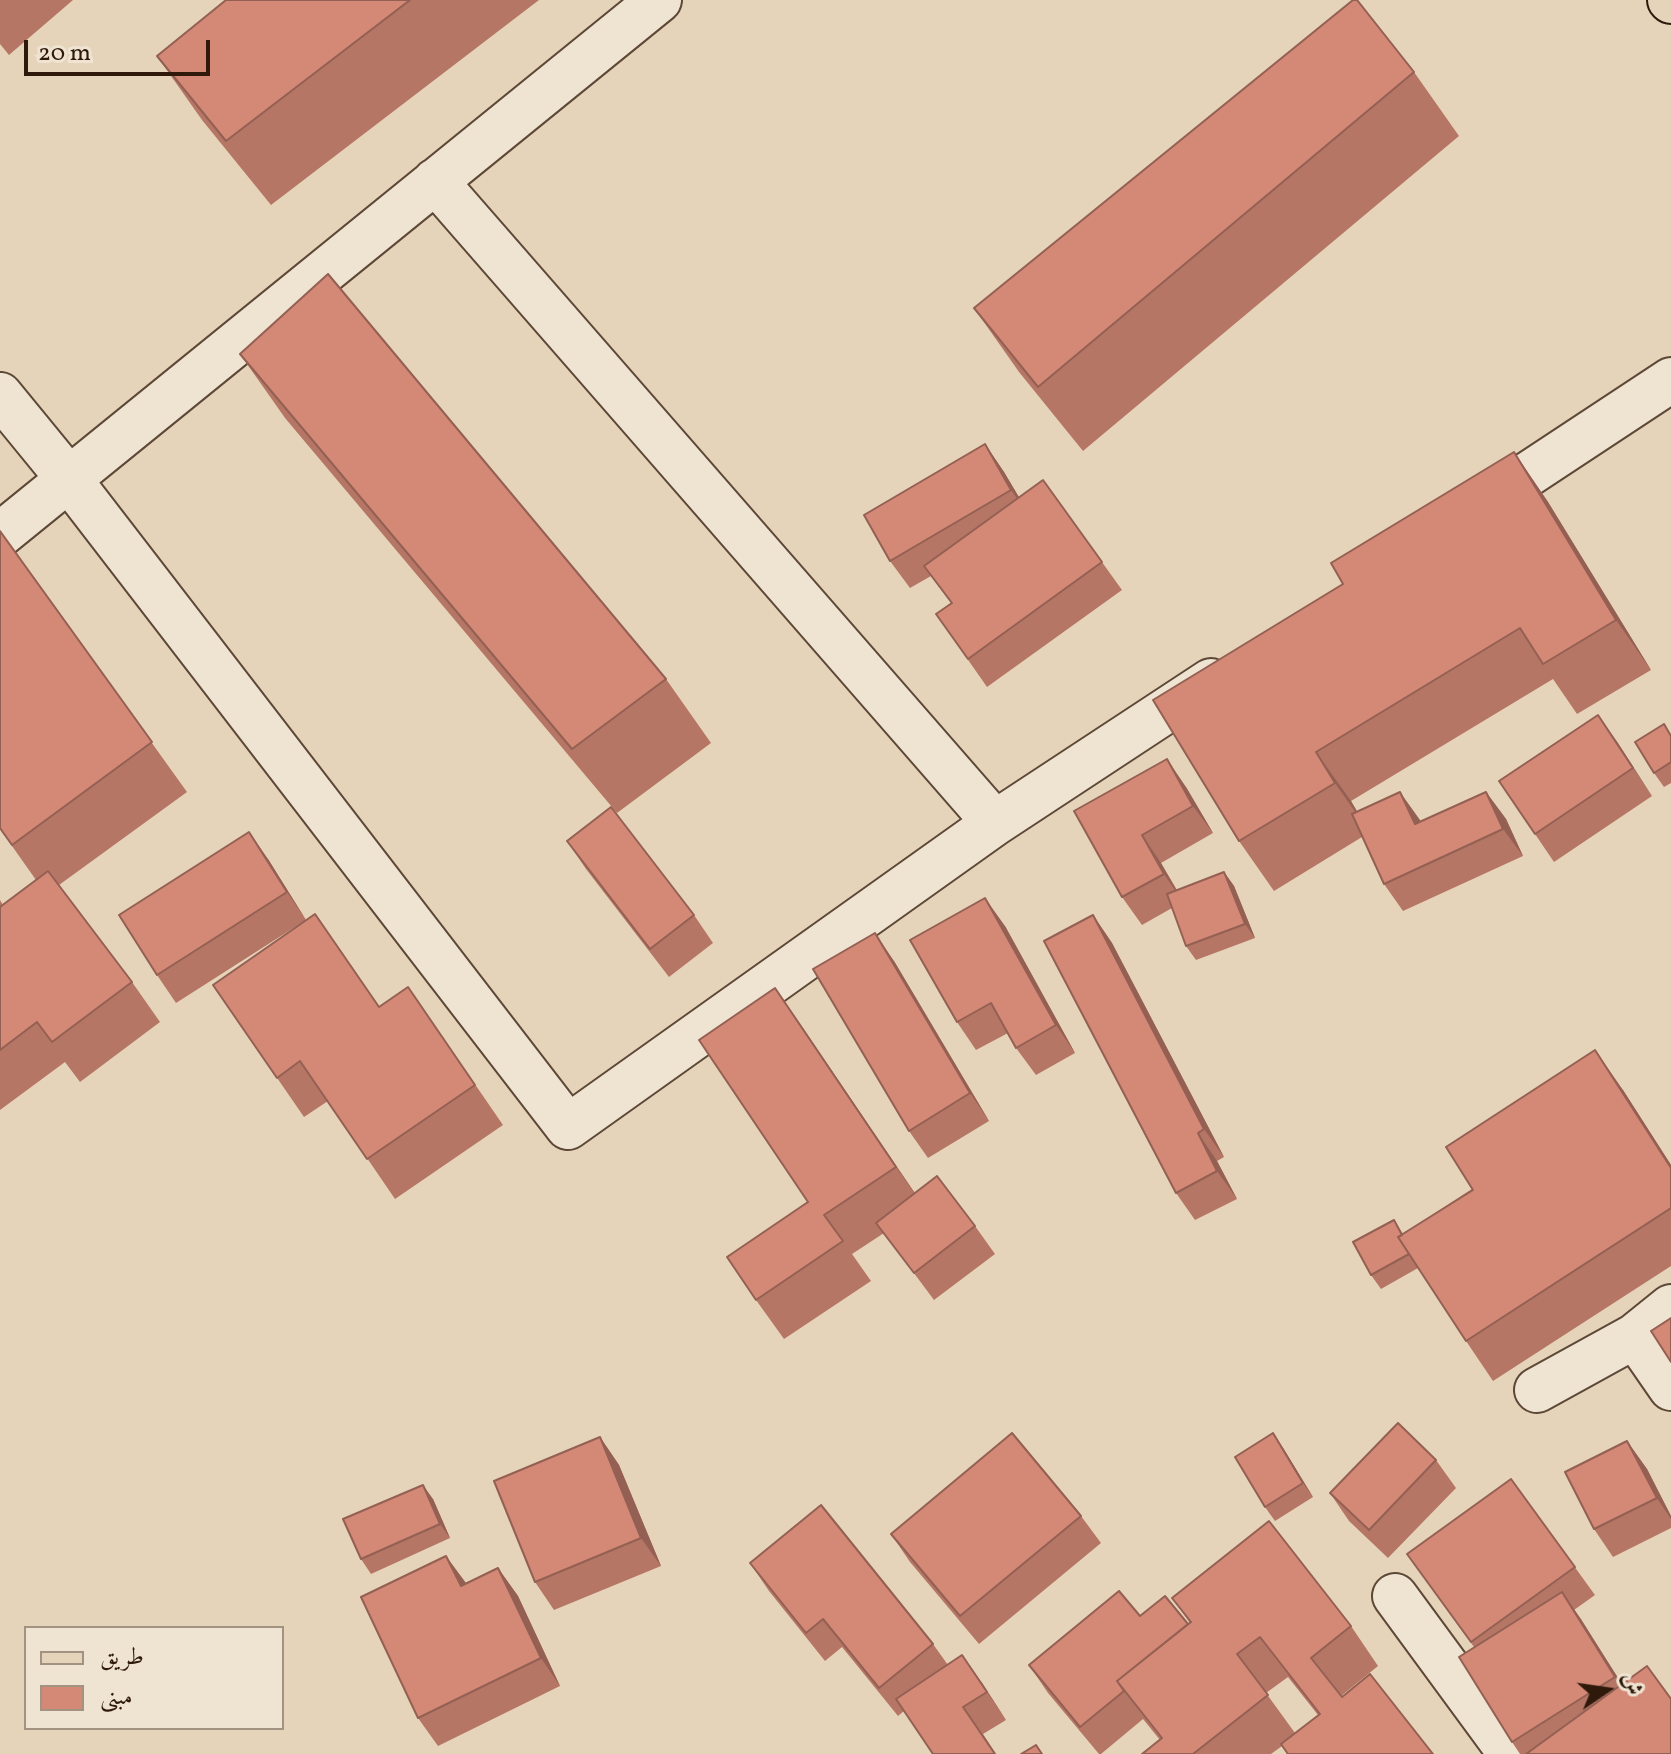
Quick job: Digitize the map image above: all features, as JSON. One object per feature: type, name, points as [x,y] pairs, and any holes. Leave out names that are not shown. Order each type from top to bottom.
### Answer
[{"type":"street","points":[[0,535],[659,0]]},
{"type":"street","points":[[435,181],[995,823]]},
{"type":"street","points":[[1446,528],[1671,380]]},
{"type":"street","points":[[0,395],[68,478],[568,1127],[995,823],[1247,658]]},
{"type":"street","points":[[1537,1390],[1635,1336],[1671,1307]]},
{"type":"street","points":[[1635,1336],[1671,1388]]},
{"type":"street","points":[[1395,1596],[1511,1754]]},
{"type":"building","points":[[226,0],[410,0],[226,141],[157,56]]},
{"type":"building","points":[[1353,0],[1357,0],[1414,72],[1038,387],[974,308]]},
{"type":"building","points":[[328,274],[666,679],[572,749],[240,354]]},
{"type":"building","points":[[985,444],[1011,490],[890,561],[864,515]]},
{"type":"building","points":[[1514,452],[1616,620],[1543,664],[1520,628],[1316,752],[1335,783],[1239,841],[1153,700],[1343,584],[1331,563]]},
{"type":"building","points":[[1043,480],[1102,562],[968,659],[936,614],[952,603],[924,566]]},
{"type":"building","points":[[0,531],[152,742],[12,845],[0,828]]},
{"type":"building","points":[[1598,715],[1633,768],[1535,834],[1499,781]]},
{"type":"building","points":[[1664,724],[1671,736],[1671,762],[1654,773],[1635,742]]},
{"type":"building","points":[[1167,759],[1193,806],[1142,835],[1164,874],[1122,897],[1074,811]]},
{"type":"building","points":[[1400,792],[1415,824],[1486,792],[1503,829],[1384,884],[1352,814]]},
{"type":"building","points":[[611,807],[694,915],[650,949],[567,841]]},
{"type":"building","points":[[249,832],[287,892],[157,975],[119,915]]},
{"type":"building","points":[[48,871],[132,982],[52,1042],[37,1022],[0,1050],[0,907]]},
{"type":"building","points":[[1224,872],[1245,924],[1186,946],[1167,894]]},
{"type":"building","points":[[985,898],[1056,1025],[1016,1048],[991,1003],[957,1022],[910,940]]},
{"type":"building","points":[[315,914],[379,1007],[408,987],[475,1085],[367,1159],[300,1061],[277,1078],[213,985]]},
{"type":"building","points":[[1093,915],[1204,1129],[1198,1133],[1217,1171],[1176,1193],[1044,941]]},
{"type":"building","points":[[875,933],[970,1093],[909,1131],[813,969]]},
{"type":"building","points":[[775,988],[896,1167],[824,1215],[843,1241],[756,1300],[727,1257],[808,1202],[699,1040]]},
{"type":"building","points":[[1595,1050],[1671,1168],[1671,1208],[1466,1341],[1398,1237],[1473,1190],[1446,1147]]},
{"type":"building","points":[[937,1176],[975,1226],[914,1273],[876,1223]]},
{"type":"building","points":[[1394,1220],[1402,1235],[1398,1237],[1409,1254],[1371,1275],[1353,1242]]},
{"type":"building","points":[[1671,1318],[1671,1362],[1651,1331]]},
{"type":"building","points":[[1398,1423],[1436,1460],[1369,1530],[1330,1493]]},
{"type":"building","points":[[1012,1433],[1081,1516],[960,1616],[891,1534]]},
{"type":"building","points":[[1273,1433],[1303,1483],[1265,1507],[1235,1457]]},
{"type":"building","points":[[600,1437],[641,1538],[535,1582],[494,1481]]},
{"type":"building","points":[[1627,1441],[1657,1498],[1594,1529],[1565,1472]]},
{"type":"building","points":[[1511,1479],[1575,1567],[1471,1642],[1407,1554]]},
{"type":"building","points":[[423,1485],[440,1524],[361,1559],[343,1519]]},
{"type":"building","points":[[821,1505],[933,1644],[879,1688],[823,1619],[806,1633],[750,1563]]},
{"type":"building","points":[[1269,1521],[1351,1626],[1311,1658],[1342,1697],[1370,1674],[1433,1754],[1288,1754],[1281,1744],[1320,1714],[1260,1637],[1237,1654],[1268,1695],[1193,1754],[1142,1754],[1162,1738],[1117,1681],[1191,1622],[1172,1598]]},
{"type":"building","points":[[446,1556],[461,1586],[498,1568],[541,1658],[418,1718],[361,1597]]},
{"type":"building","points":[[1119,1591],[1140,1616],[1165,1596],[1188,1624],[1117,1681],[1124,1691],[1080,1727],[1029,1665]]},
{"type":"building","points":[[1562,1592],[1615,1677],[1512,1742],[1459,1657]]},
{"type":"building","points":[[962,1655],[987,1692],[963,1707],[995,1754],[933,1754],[896,1699]]},
{"type":"building","points":[[1647,1666],[1671,1699],[1671,1754],[1526,1754]]},
{"type":"building","points":[[1036,1745],[1042,1754],[1021,1754]]}]
